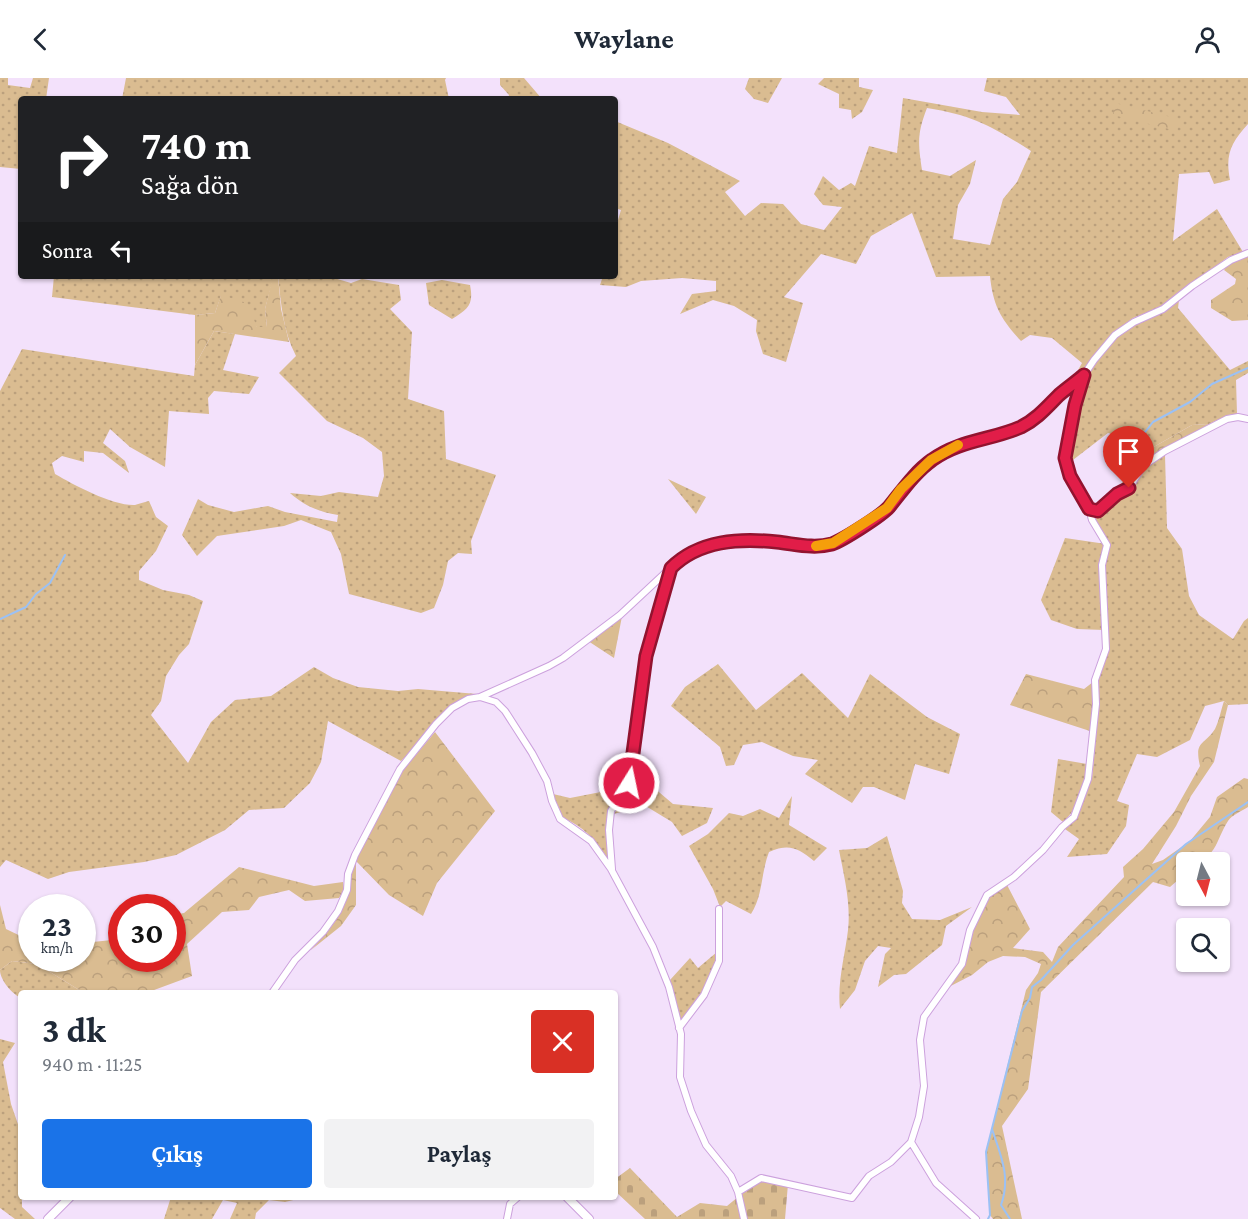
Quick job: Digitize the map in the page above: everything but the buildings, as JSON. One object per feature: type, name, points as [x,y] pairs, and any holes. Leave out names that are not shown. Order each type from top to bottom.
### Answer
[{"type":"street","points":[[738,1192],[761,1178],[852,1198],[869,1176],[891,1162],[911,1142],[919,1117],[924,1086],[920,1040],[924,1017],[962,964],[970,930],[987,895],[1014,877],[1074,817],[1088,779],[1096,704],[1095,680],[1106,650],[1102,565],[1107,545],[1070,476],[1065,458],[1075,405],[1084,375],[1115,335],[1134,322],[1163,309],[1231,260],[1248,253]]},
{"type":"street","points":[[274,990],[295,960],[323,932],[338,911],[347,890],[348,874],[355,855],[400,769],[452,708],[563,657],[620,615],[678,561],[699,549],[723,542],[747,540],[808,546],[833,543],[887,508],[901,489],[931,460],[956,446],[1020,428],[1036,418],[1061,393],[1084,375]]},
{"type":"street","points":[[1089,509],[1098,511],[1117,494],[1129,488],[1143,466],[1165,451],[1227,419],[1238,417],[1248,419]]},
{"type":"street","points":[[613,872],[609,830],[611,811],[629,783],[646,656],[671,568]]},
{"type":"street","points":[[480,697],[496,702],[505,711],[542,771],[561,819],[591,841],[613,872],[653,947],[669,987],[681,1034],[680,1077],[691,1111],[706,1145],[731,1176],[738,1192],[744,1219]]},
{"type":"street","points":[[679,1028],[704,995],[719,962],[719,909]]},
{"type":"street","points":[[911,1142],[936,1183],[976,1219]]},
{"type":"street","points":[[48,1219],[67,1200]]},
{"type":"street","points":[[507,1219],[510,1204],[515,1200]]},
{"type":"street","points":[[570,1200],[589,1219]]},
{"type":"green space","points":[[0,78],[8,78],[8,85],[30,88],[33,78],[49,78],[46,96],[18,96],[18,169],[0,167]]},
{"type":"green space","points":[[126,78],[446,78],[448,96],[123,96]]},
{"type":"green space","points":[[500,78],[524,78],[539,96],[509,96],[500,85]]},
{"type":"green space","points":[[749,78],[782,78],[768,103],[754,99],[745,89]]},
{"type":"green space","points":[[824,78],[859,78],[859,87],[873,90],[862,112],[852,119],[851,110],[839,108],[839,94],[818,84]]},
{"type":"green space","points":[[987,78],[1248,78],[1248,124],[1231,149],[1228,163],[1230,180],[1214,184],[1209,172],[1179,174],[1173,241],[1217,209],[1243,252],[1228,257],[1162,307],[1133,318],[1108,338],[1081,374],[1077,372],[1082,363],[1052,338],[1030,335],[1021,341],[999,312],[993,296],[990,276],[936,277],[912,213],[871,236],[856,264],[821,254],[784,297],[803,303],[786,362],[763,354],[756,331],[757,320],[734,306],[713,300],[680,314],[692,294],[716,291],[716,281],[682,278],[641,281],[626,287],[600,285],[602,279],[618,279],[618,220],[621,210],[618,209],[618,122],[668,143],[740,181],[725,192],[745,216],[761,203],[783,204],[801,224],[824,230],[842,207],[823,205],[814,194],[823,176],[839,190],[851,183],[855,186],[869,146],[897,153],[903,98],[982,112],[1020,115],[1006,97],[984,91]],"holes":[[[927,108],[957,114],[982,123],[1031,151],[1017,182],[1003,199],[990,245],[953,239],[958,205],[970,184],[976,160],[950,176],[922,170],[919,139]]]},
{"type":"green space","points":[[1115,103],[1179,119],[1177,131],[1113,115]]},
{"type":"green space","points":[[1248,253],[1248,320],[1232,321],[1211,308],[1211,300],[1235,284],[1236,279],[1224,270],[1231,260]]},
{"type":"green space","points":[[54,279],[273,279],[265,309],[267,327],[257,327],[221,296],[215,313],[195,315],[52,297]]},
{"type":"green space","points":[[272,279],[278,279],[281,309],[289,342],[214,331],[195,365],[195,315],[215,313],[221,295],[247,303],[257,327],[267,327],[265,309]]},
{"type":"green space","points":[[278,279],[337,279],[351,283],[362,279],[399,285],[401,300],[390,309],[412,332],[408,399],[444,411],[446,459],[496,475],[471,541],[472,554],[458,553],[448,561],[443,585],[434,608],[421,613],[349,594],[341,554],[331,532],[301,520],[284,526],[217,536],[197,556],[182,535],[198,499],[208,505],[234,512],[268,506],[285,512],[337,522],[338,515],[312,508],[290,493],[321,496],[339,492],[378,497],[384,476],[382,452],[363,438],[327,421],[279,373],[296,356],[285,327]]},
{"type":"green space","points":[[442,280],[470,285],[471,297],[468,306],[452,319],[429,305],[426,283]]},
{"type":"green space","points":[[1179,300],[1178,308],[1230,370],[1248,361],[1248,373],[1236,380],[1237,414],[1228,415],[1209,424],[1192,425],[1152,448],[1128,449],[1117,435],[1108,433],[1069,463],[1067,458],[1077,406],[1094,362],[1103,350],[1126,330]]},
{"type":"green space","points":[[214,331],[235,334],[223,370],[259,377],[249,394],[214,391],[208,398],[209,414],[169,411],[165,467],[130,447],[110,429],[103,443],[125,461],[129,473],[103,453],[84,451],[84,462],[62,456],[52,463],[55,474],[105,499],[135,505],[149,501],[156,517],[168,526],[156,551],[139,571],[139,580],[163,590],[189,595],[203,601],[189,644],[166,676],[161,701],[151,715],[188,763],[211,722],[235,700],[271,696],[314,667],[333,678],[358,687],[477,694],[465,698],[401,761],[328,721],[321,762],[310,783],[284,808],[249,810],[225,830],[176,855],[144,862],[69,872],[48,879],[6,860],[0,867],[0,391],[22,349],[194,376],[195,365]]},
{"type":"green space","points":[[1209,424],[1141,465],[1128,486],[1119,490],[1130,465],[1128,449],[1152,448],[1192,425]]},
{"type":"green space","points":[[1165,455],[1167,528],[1182,549],[1189,596],[1199,615],[1233,639],[1248,618],[1248,704],[1228,705],[1224,701],[1205,706],[1190,740],[1157,757],[1137,754],[1117,801],[1129,805],[1126,826],[1107,854],[1067,857],[1079,839],[1065,829],[1076,819],[1092,778],[1099,705],[1095,680],[1106,649],[1104,630],[1077,629],[1051,620],[1041,600],[1065,538],[1106,544],[1091,511],[1099,513],[1118,496],[1131,490],[1145,468]]},
{"type":"green space","points":[[668,479],[706,497],[696,514]]},
{"type":"green space","points":[[623,611],[614,658],[585,639]]},
{"type":"green space","points":[[718,664],[756,710],[802,673],[848,718],[870,674],[927,717],[960,734],[949,774],[915,764],[905,800],[874,787],[863,787],[852,803],[805,774],[818,760],[793,756],[762,742],[743,745],[734,765],[726,766],[720,747],[671,706],[685,687]]},
{"type":"green space","points":[[1026,674],[1084,689],[1093,682],[1096,704],[1093,732],[1010,705]]},
{"type":"green space","points":[[1224,701],[1228,705],[1214,762],[1191,796],[1176,826],[1152,864],[1163,860],[1190,841],[1210,817],[1217,797],[1244,778],[1248,779],[1248,807],[1228,821],[1211,852],[1176,852],[1176,882],[1170,887],[1153,882],[1041,992],[1028,1089],[1002,1126],[1022,1219],[993,1219],[990,1215],[986,1152],[1026,990],[1038,973],[1041,964],[1025,957],[1003,956],[988,962],[972,975],[943,990],[962,964],[970,930],[987,895],[1006,883],[1030,929],[1013,948],[1043,952],[1052,962],[1058,947],[1124,877],[1123,867],[1143,849],[1174,812],[1200,766],[1199,747],[1215,729]]},
{"type":"green space","points":[[435,732],[495,811],[437,883],[423,916],[389,895],[356,861],[356,905],[341,926],[311,950],[339,916],[349,892],[355,860],[403,770]]},
{"type":"green space","points":[[635,759],[640,776],[673,804],[713,808],[707,823],[682,836],[672,822],[644,805],[614,814],[631,783]]},
{"type":"green space","points":[[1058,759],[1087,764],[1077,803],[1069,817],[1063,822],[1051,812]]},
{"type":"green space","points":[[627,776],[607,830],[607,858],[588,834],[563,818],[553,794],[570,798],[611,790]]},
{"type":"green space","points":[[792,796],[789,825],[827,848],[814,861],[803,853],[788,847],[769,852],[758,900],[751,914],[726,901],[720,907],[713,889],[689,846],[708,834],[729,813],[743,816],[760,809],[779,818]]},
{"type":"green space","points":[[887,836],[903,891],[902,903],[912,919],[940,920],[972,907],[946,926],[942,945],[906,974],[894,975],[878,987],[885,954],[891,948],[878,946],[865,961],[855,990],[840,1009],[840,979],[847,940],[849,910],[839,850],[867,848]]},
{"type":"green space","points":[[239,867],[314,886],[343,882],[344,890],[339,898],[305,901],[289,890],[259,897],[249,910],[222,912],[187,944],[192,976],[154,990],[79,990],[50,972],[96,972],[96,942],[108,940],[108,972],[186,972],[186,911]]},
{"type":"green space","points":[[0,905],[6,929],[18,935],[18,962],[12,961],[0,970]]},
{"type":"green space","points":[[717,952],[708,980],[680,1022],[670,980],[690,958],[698,968]]},
{"type":"green space","points":[[12,961],[18,962],[18,972],[50,972],[79,990],[18,990],[18,996],[7,986],[0,970]]},
{"type":"green space","points":[[0,1039],[15,1043],[3,1062],[11,1104],[18,1124],[18,1200],[22,1200],[22,1207],[35,1219],[15,1219],[0,1208]]},
{"type":"green space","points":[[630,1168],[677,1217],[700,1203],[727,1206],[761,1178],[788,1184],[785,1219],[645,1219],[618,1194],[618,1177]]},
{"type":"green space","points":[[170,1200],[223,1200],[212,1219],[164,1219]]},
{"type":"green space","points":[[223,1200],[269,1200],[256,1213],[255,1219],[230,1219],[237,1203]]},
{"type":"green space","points":[[269,1200],[293,1200],[285,1202]]},
{"type":"waterway","points":[[1134,446],[1153,422],[1190,402],[1212,384],[1248,368]]},
{"type":"waterway","points":[[0,619],[26,607],[36,594],[50,583],[65,555]]},
{"type":"waterway","points":[[988,1219],[990,1215],[986,1152],[1022,1011],[1030,998],[1032,987],[1073,945],[1186,844],[1248,802]]},
{"type":"waterway","points":[[992,1129],[1005,1176],[1001,1205],[1010,1219]]},
{"type":"slow traffic","points":[[816,546],[833,543],[854,532],[887,508],[901,489],[931,460],[958,445]]},
{"type":"route","points":[[629,783],[634,754],[634,729],[646,656],[671,568],[678,561],[699,549],[723,542],[747,540],[808,546],[833,543],[854,532],[887,508],[901,489],[931,460],[956,446],[1020,428],[1036,418],[1061,393],[1084,375],[1075,405],[1065,458],[1070,476],[1089,509],[1098,511],[1117,494],[1129,488]]}]
